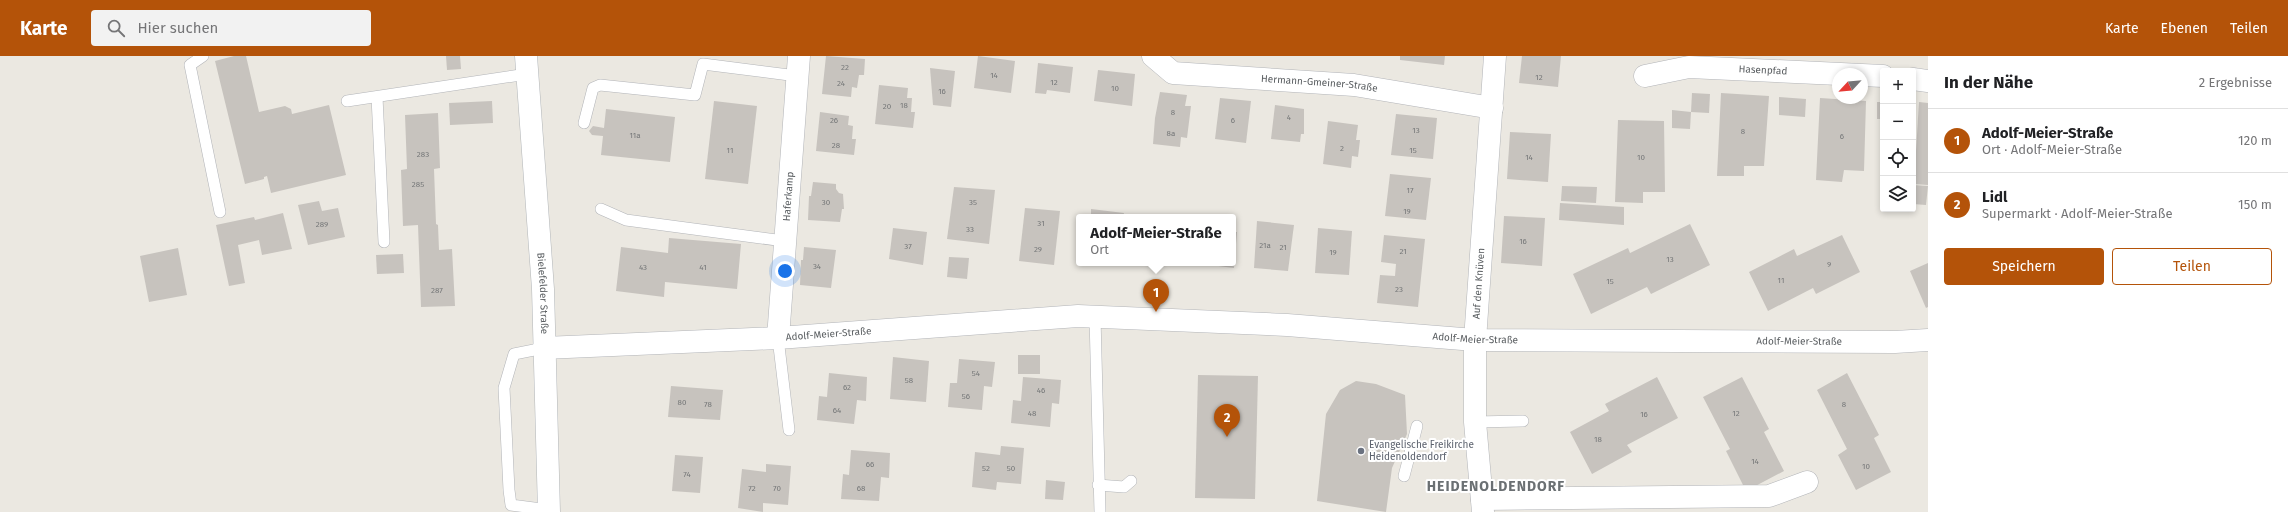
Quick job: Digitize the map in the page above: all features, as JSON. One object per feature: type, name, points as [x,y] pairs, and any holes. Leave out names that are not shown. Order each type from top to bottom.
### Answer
[{"type":"street","name":"Hermann-Gmeiner-Straße","points":[[1152,56],[1173,73],[1354,85],[1492,108]]},
{"type":"street","name":"Auf den Knüven","points":[[1482,506],[1475,422],[1476,340],[1495,56]]},
{"type":"street","name":"Bielefelder Straße","points":[[526,65],[543,289],[549,511]]},
{"type":"street","name":"Haferkamp","points":[[778,338],[784,240],[798,66]]},
{"type":"street","name":"Hasenpfad","points":[[1645,76],[1689,67],[1880,76]]},
{"type":"street","points":[[1916,79],[1928,81]]},
{"type":"street","name":"Adolf-Meier-Straße","points":[[544,348],[778,338],[1078,316],[1287,325],[1476,340],[1895,342],[1928,340]]},
{"type":"street","points":[[1482,506],[1769,496],[1807,482]]},
{"type":"lane","points":[[203,56],[190,66],[220,212]]},
{"type":"lane","points":[[584,123],[593,88],[600,85],[695,95],[704,64],[798,66]]},
{"type":"lane","name":"Bielefelder Straße","points":[[347,101],[377,97],[526,65]]},
{"type":"lane","points":[[377,97],[384,242]]},
{"type":"lane","points":[[601,209],[626,220],[784,240]]},
{"type":"lane","points":[[1095,317],[1098,485],[1100,512]]},
{"type":"lane","points":[[778,338],[789,430]]},
{"type":"lane","points":[[544,348],[514,354],[504,388],[504,403],[511,505],[549,511]]},
{"type":"lane","points":[[1475,422],[1523,420]]},
{"type":"lane","points":[[1404,476],[1417,426]]},
{"type":"lane","points":[[1098,485],[1124,486],[1131,481]]},
{"type":"building","points":[[234,56],[246,56],[259,112],[285,106],[291,109],[292,114],[329,105],[346,175],[271,193],[267,176],[264,177],[264,179],[245,184],[215,61]]},
{"type":"building","points":[[446,56],[460,56],[461,69],[447,70]]},
{"type":"building","points":[[826,56],[865,59],[864,75],[859,75],[857,88],[852,87],[851,97],[822,94]]},
{"type":"building","points":[[978,56],[1015,61],[1011,93],[974,88]]},
{"type":"building","points":[[1400,56],[1445,56],[1444,65],[1400,60]]},
{"type":"building","points":[[1522,56],[1561,56],[1558,87],[1519,83]]},
{"type":"building","points":[[1038,63],[1073,67],[1070,93],[1047,90],[1046,94],[1035,93]]},
{"type":"building","points":[[930,68],[955,71],[951,107],[933,105]]},
{"type":"building","points":[[1098,70],[1135,74],[1132,106],[1094,101]]},
{"type":"building","points":[[879,85],[908,88],[907,98],[912,98],[911,112],[915,112],[913,128],[875,124]]},
{"type":"building","points":[[1160,92],[1187,95],[1185,106],[1191,106],[1187,138],[1181,137],[1180,147],[1153,144],[1155,118]]},
{"type":"building","points":[[1692,93],[1710,94],[1709,113],[1691,112]]},
{"type":"building","points":[[1721,93],[1769,96],[1764,166],[1744,166],[1744,176],[1717,176]]},
{"type":"building","points":[[1779,97],[1806,99],[1805,117],[1779,115]]},
{"type":"building","points":[[1220,98],[1251,101],[1246,143],[1215,139]]},
{"type":"building","points":[[1820,98],[1832,99],[1832,104],[1866,104],[1864,171],[1844,170],[1842,182],[1816,180]]},
{"type":"building","points":[[492,101],[493,123],[450,125],[449,103]]},
{"type":"building","points":[[714,101],[757,106],[748,184],[705,179]]},
{"type":"building","points":[[1877,102],[1880,102],[1880,119],[1877,119]]},
{"type":"building","points":[[1919,102],[1928,103],[1928,185],[1916,184],[1916,151]]},
{"type":"building","points":[[1275,105],[1304,109],[1304,134],[1301,134],[1300,142],[1271,139]]},
{"type":"building","points":[[606,109],[675,117],[670,162],[601,155],[603,136],[592,135],[589,131],[593,126],[604,128]]},
{"type":"building","points":[[1672,110],[1691,112],[1690,129],[1672,128]]},
{"type":"building","points":[[820,112],[849,116],[848,125],[853,126],[852,139],[856,139],[854,155],[816,151]]},
{"type":"building","points":[[438,113],[440,168],[434,169],[436,224],[438,225],[439,250],[452,249],[455,306],[421,307],[418,225],[403,226],[401,170],[407,169],[405,115]]},
{"type":"building","points":[[1396,114],[1437,118],[1433,159],[1391,155]]},
{"type":"building","points":[[1618,120],[1664,121],[1665,192],[1643,192],[1643,203],[1615,202]]},
{"type":"building","points":[[1328,121],[1358,125],[1356,140],[1360,140],[1358,157],[1352,156],[1351,168],[1323,164]]},
{"type":"building","points":[[1510,132],[1551,134],[1548,182],[1507,179]]},
{"type":"building","points":[[1390,174],[1431,178],[1426,220],[1385,216]]},
{"type":"building","points":[[813,182],[836,184],[836,189],[839,193],[843,194],[844,209],[842,209],[840,222],[808,220],[809,196],[811,196]]},
{"type":"building","points":[[1916,185],[1928,186],[1926,205],[1916,204]]},
{"type":"building","points":[[1562,186],[1597,187],[1596,203],[1561,201]]},
{"type":"building","points":[[954,187],[995,190],[989,244],[947,239]]},
{"type":"building","points":[[319,201],[322,211],[338,208],[345,237],[308,245],[298,205]]},
{"type":"building","points":[[1560,203],[1624,207],[1624,225],[1559,220]]},
{"type":"building","points":[[1025,208],[1060,211],[1054,265],[1019,261]]},
{"type":"building","points":[[1091,209],[1124,213],[1124,214],[1091,214]]},
{"type":"building","points":[[283,213],[292,249],[262,255],[259,240],[238,245],[245,283],[229,286],[216,225],[254,217],[255,220]]},
{"type":"building","points":[[1504,216],[1545,218],[1542,266],[1501,263]]},
{"type":"building","points":[[1257,221],[1294,225],[1288,271],[1254,268]]},
{"type":"building","points":[[1690,224],[1710,265],[1651,294],[1647,287],[1591,314],[1573,274],[1628,248],[1630,253]]},
{"type":"building","points":[[893,228],[927,232],[923,265],[889,259]]},
{"type":"building","points":[[1318,228],[1352,231],[1349,275],[1315,273]]},
{"type":"building","points":[[1384,235],[1425,239],[1418,307],[1377,303],[1380,275],[1395,276],[1396,264],[1381,262]]},
{"type":"building","points":[[1842,235],[1860,272],[1816,294],[1813,288],[1768,311],[1749,272],[1794,249],[1797,256]]},
{"type":"building","points":[[669,238],[741,244],[737,289],[665,282],[664,297],[616,291],[621,247],[668,253]]},
{"type":"building","points":[[804,247],[836,250],[831,288],[800,285],[801,260],[803,260]]},
{"type":"building","points":[[178,248],[187,295],[149,302],[140,256]]},
{"type":"building","points":[[403,254],[404,273],[377,274],[376,255]]},
{"type":"building","points":[[949,257],[969,258],[967,279],[947,277]]},
{"type":"building","points":[[1928,263],[1928,307],[1926,308],[1910,271]]},
{"type":"building","points":[[1218,266],[1234,266],[1234,268]]},
{"type":"building","points":[[1018,355],[1040,355],[1040,374],[1018,374]]},
{"type":"building","points":[[893,357],[929,361],[926,402],[890,399]]},
{"type":"building","points":[[959,359],[995,362],[992,387],[984,386],[982,410],[948,407],[950,383],[957,383]]},
{"type":"building","points":[[829,373],[867,377],[866,401],[857,400],[854,424],[817,420],[819,396],[827,397]]},
{"type":"building","points":[[1847,373],[1879,435],[1874,438],[1891,472],[1856,490],[1838,455],[1847,449],[1817,390]]},
{"type":"building","points":[[1198,375],[1258,376],[1255,499],[1195,498]]},
{"type":"building","points":[[1023,377],[1061,380],[1059,404],[1052,403],[1050,427],[1011,423],[1013,400],[1021,401]]},
{"type":"building","points":[[1657,377],[1678,418],[1627,445],[1632,452],[1592,474],[1570,432],[1609,411],[1605,404]]},
{"type":"building","points":[[1742,377],[1769,429],[1764,432],[1784,471],[1746,491],[1726,451],[1730,449],[1703,397]]},
{"type":"building","name":"Evangelische Freikirche Heidenoldendorf","points":[[1356,381],[1376,384],[1405,395],[1407,434],[1392,468],[1386,512],[1317,501],[1326,414],[1340,390]]},
{"type":"building","points":[[671,386],[723,390],[720,420],[668,417]]},
{"type":"building","points":[[1001,446],[1024,448],[1021,484],[997,482],[996,490],[972,487],[975,452],[1000,455]]},
{"type":"building","points":[[851,450],[890,453],[889,478],[881,477],[879,501],[841,499],[843,474],[849,475]]},
{"type":"building","points":[[675,455],[703,457],[700,493],[672,491]]},
{"type":"building","points":[[766,464],[791,466],[788,505],[763,503],[763,512],[738,508],[742,469],[766,472]]},
{"type":"building","points":[[1046,480],[1065,482],[1063,500],[1045,499]]},
{"type":"place","name":"Adolf-Meier-Straße","points":[[1156,312]]},
{"type":"place","name":"Lidl","points":[[1227,437]]},
{"type":"place","name":"Evangelische Freikirche Heidenoldendorf","points":[[1361,451]]},
{"type":"district","name":"HEIDENOLDENDORF","points":[[1496,486]]}]
